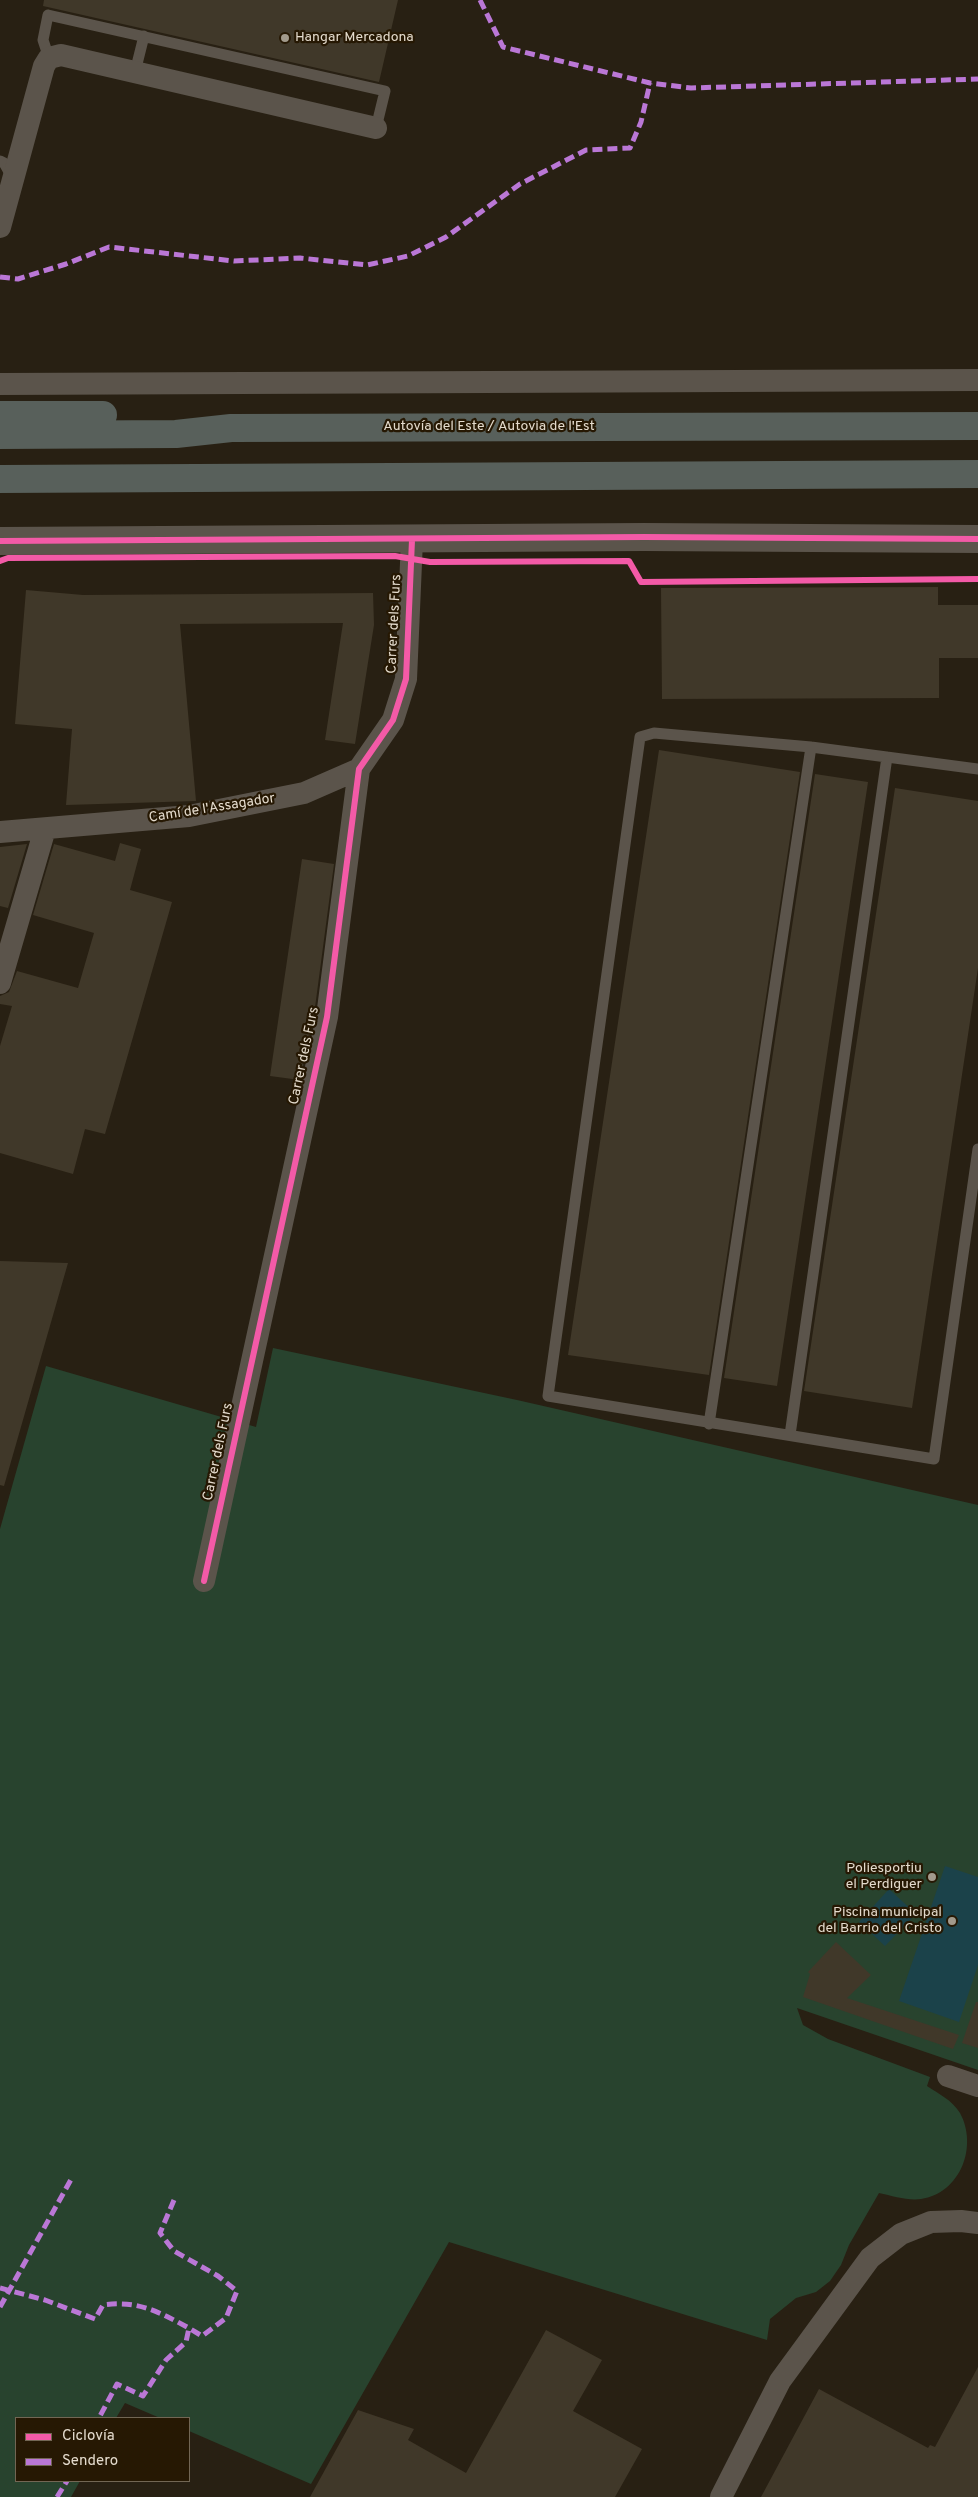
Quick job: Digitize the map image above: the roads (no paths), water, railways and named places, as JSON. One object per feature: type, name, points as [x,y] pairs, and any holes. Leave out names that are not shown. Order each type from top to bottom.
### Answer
[{"type":"highway","points":[[0,415],[171,416],[231,428]]},
{"type":"highway","name":"Autovía del Este / Autovia de l'Est","points":[[0,435],[176,434],[231,428],[978,426]]},
{"type":"highway","points":[[0,479],[978,474]]},
{"type":"street","points":[[1,214],[7,170],[44,66],[49,58],[61,54],[376,128]]},
{"type":"street","points":[[0,368],[40,371],[119,384]]},
{"type":"street","points":[[0,384],[978,380]]},
{"type":"street","points":[[0,541],[412,540],[644,537],[978,539]]},
{"type":"street","name":"Carrer dels Furs","points":[[204,1580],[327,1017],[359,769],[393,720],[406,679],[412,540]]},
{"type":"street","name":"Camí de l'Assagador","points":[[0,832],[189,816],[304,793],[359,769]]},
{"type":"street","points":[[0,984],[45,829]]},
{"type":"street","points":[[948,2076],[978,2086]]},
{"type":"street","points":[[721,2497],[780,2381],[870,2258],[901,2234],[931,2222],[961,2221],[978,2223]]},
{"type":"lane","points":[[49,58],[43,40],[48,15],[385,91],[376,128]]},
{"type":"lane","points":[[135,72],[144,36]]},
{"type":"lane","points":[[978,769],[812,748],[654,733],[640,737],[548,1396],[708,1424],[934,1459],[978,1149]]},
{"type":"lane","points":[[708,1424],[812,748]]},
{"type":"lane","points":[[790,1436],[887,757]]},
{"type":"water","name":"Piscina municipal del Barrio del Cristo","points":[[945,1866],[978,1877],[978,1965],[959,2022],[899,2001]]},
{"type":"water","points":[[889,1889],[916,1914],[885,1946],[859,1922]]},
{"type":"place","name":"Hangar Mercadona","points":[[285,38]]},
{"type":"place","name":"Poliesportiu el Perdiguer","points":[[932,1877]]},
{"type":"place","name":"Piscina municipal del Barrio del Cristo","points":[[952,1921]]}]
